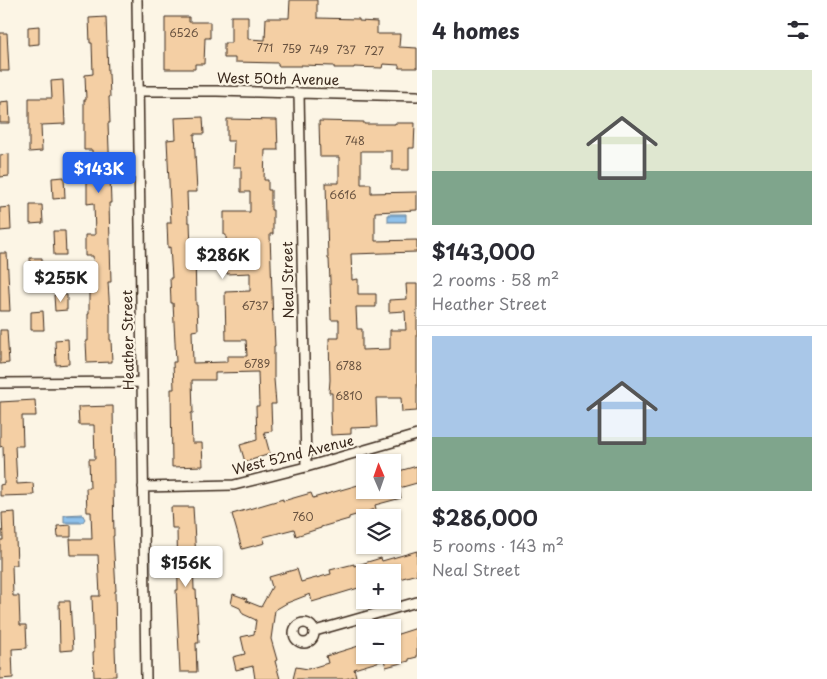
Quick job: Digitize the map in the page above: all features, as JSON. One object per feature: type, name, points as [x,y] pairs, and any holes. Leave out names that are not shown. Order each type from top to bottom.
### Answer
[{"type":"street","name":"Heather Street","points":[[137,0],[146,679]]},
{"type":"street","name":"West 50th Avenue","points":[[139,91],[417,96]]},
{"type":"street","name":"Neal Street","points":[[299,93],[306,467]]},
{"type":"street","points":[[0,383],[142,382]]},
{"type":"street","name":"West 52nd Avenue","points":[[143,487],[234,485],[306,467],[417,435]]},
{"type":"street","points":[[314,631],[417,602]]},
{"type":"water","points":[[388,214],[406,214],[406,222],[388,222]]},
{"type":"water","points":[[82,514],[85,519],[82,523],[64,523],[64,515]]},
{"type":"building","points":[[290,0],[317,0],[317,18],[359,19],[359,21],[377,22],[377,34],[400,34],[399,47],[417,48],[417,68],[399,68],[399,65],[383,64],[382,68],[278,66],[278,63],[235,62],[235,58],[224,58],[224,43],[231,43],[231,16],[248,16],[248,39],[265,40],[266,18],[289,18]]},
{"type":"building","points":[[106,17],[110,97],[110,123],[108,123],[111,203],[109,203],[111,282],[108,282],[112,362],[87,363],[86,341],[88,341],[89,287],[95,287],[93,256],[85,256],[85,235],[95,235],[94,203],[87,204],[87,181],[93,181],[92,150],[84,150],[85,75],[93,74],[89,18]]},
{"type":"building","points":[[165,17],[189,17],[189,22],[210,22],[210,38],[205,38],[204,64],[195,64],[195,69],[165,69]]},
{"type":"building","points":[[39,26],[39,44],[28,45],[28,27]]},
{"type":"building","points":[[0,33],[7,33],[9,71],[0,71]]},
{"type":"building","points":[[63,80],[65,124],[41,125],[42,151],[29,152],[29,98],[52,98],[51,81]]},
{"type":"building","points":[[9,101],[10,123],[0,123],[0,102]]},
{"type":"building","points":[[203,117],[204,134],[194,134],[197,192],[187,192],[191,249],[195,249],[198,330],[192,331],[193,363],[227,362],[227,356],[247,356],[246,340],[226,340],[225,292],[250,291],[250,273],[227,274],[224,212],[250,212],[250,192],[241,192],[241,167],[233,167],[234,141],[227,141],[227,119],[277,120],[278,150],[265,150],[264,180],[268,180],[268,190],[271,190],[271,210],[273,210],[273,234],[270,234],[276,404],[271,404],[272,431],[264,432],[270,454],[245,462],[240,445],[257,440],[258,372],[215,373],[215,380],[192,380],[192,443],[202,443],[203,466],[172,467],[171,389],[174,389],[173,362],[176,362],[173,303],[171,303],[170,247],[168,248],[167,223],[171,223],[167,140],[176,139],[175,118]]},
{"type":"building","points":[[319,121],[364,122],[364,124],[415,123],[414,148],[409,148],[409,170],[392,170],[392,151],[361,151],[361,184],[371,184],[371,193],[417,192],[417,210],[375,212],[375,241],[417,240],[417,252],[351,254],[352,280],[358,279],[358,294],[376,294],[376,307],[356,307],[357,329],[362,329],[362,350],[390,349],[390,330],[406,330],[405,311],[389,312],[389,300],[407,299],[406,284],[417,284],[417,411],[402,412],[401,398],[376,398],[377,427],[351,428],[351,434],[331,435],[330,411],[332,411],[332,393],[329,393],[329,338],[339,338],[339,320],[331,320],[326,183],[339,183],[339,157],[320,157]]},
{"type":"building","points":[[9,154],[9,176],[0,177],[0,155]]},
{"type":"building","points":[[64,177],[65,198],[53,199],[52,178]]},
{"type":"building","points":[[30,205],[42,205],[43,223],[30,224]]},
{"type":"building","points":[[10,207],[11,230],[0,231],[0,208]]},
{"type":"building","points":[[53,231],[65,231],[66,255],[54,255]]},
{"type":"building","points":[[0,253],[7,253],[10,311],[0,311]]},
{"type":"building","points":[[30,258],[42,258],[42,282],[31,282]]},
{"type":"building","points":[[54,295],[67,295],[67,310],[55,311]]},
{"type":"building","points":[[43,311],[44,330],[31,330],[31,312]]},
{"type":"building","points":[[0,330],[7,330],[9,363],[0,364]]},
{"type":"building","points":[[68,339],[69,364],[56,365],[55,340]]},
{"type":"building","points":[[35,400],[36,416],[22,416],[23,446],[15,446],[17,484],[33,483],[34,495],[0,496],[0,485],[4,484],[3,446],[0,447],[0,402]]},
{"type":"building","points":[[113,406],[116,676],[94,677],[92,596],[100,596],[98,555],[71,555],[70,539],[92,539],[91,512],[87,512],[86,488],[90,488],[89,459],[95,459],[94,425],[79,425],[78,407]]},
{"type":"building","points":[[417,466],[417,483],[401,487],[401,470]]},
{"type":"building","points":[[356,486],[356,499],[397,499],[375,505],[376,509],[356,509],[356,515],[349,517],[349,519],[296,536],[294,529],[263,537],[265,543],[242,549],[232,514],[311,493],[313,498]]},
{"type":"building","points":[[171,507],[193,507],[196,558],[193,558],[194,590],[196,590],[199,643],[196,643],[197,672],[180,672],[176,590],[178,590],[177,528],[172,528]]},
{"type":"building","points":[[15,512],[17,565],[12,565],[13,596],[19,596],[20,625],[26,625],[27,648],[12,649],[13,678],[0,679],[0,540],[3,540],[2,513]]},
{"type":"building","points":[[71,525],[71,537],[58,537],[57,526]]},
{"type":"building","points":[[417,551],[417,574],[401,578],[401,564],[361,564],[381,558],[382,561]]},
{"type":"building","points":[[354,564],[354,566],[356,565],[356,589],[312,602],[310,594],[275,610],[271,639],[280,679],[255,679],[253,666],[236,670],[233,657],[245,654],[241,637],[254,634],[256,620],[243,614],[240,608],[231,604],[233,594],[261,607],[272,587],[269,577],[297,569],[301,582],[331,574],[330,570]]},
{"type":"building","points":[[59,601],[70,601],[73,650],[60,651]]},
{"type":"building","points":[[417,628],[417,657],[401,663],[401,633]]},
{"type":"building","points":[[356,647],[356,664],[371,664],[354,669],[356,676],[345,679],[293,679],[296,667],[308,669],[328,663],[326,656]]},
{"type":"building","points":[[385,664],[398,664],[386,667]]}]
